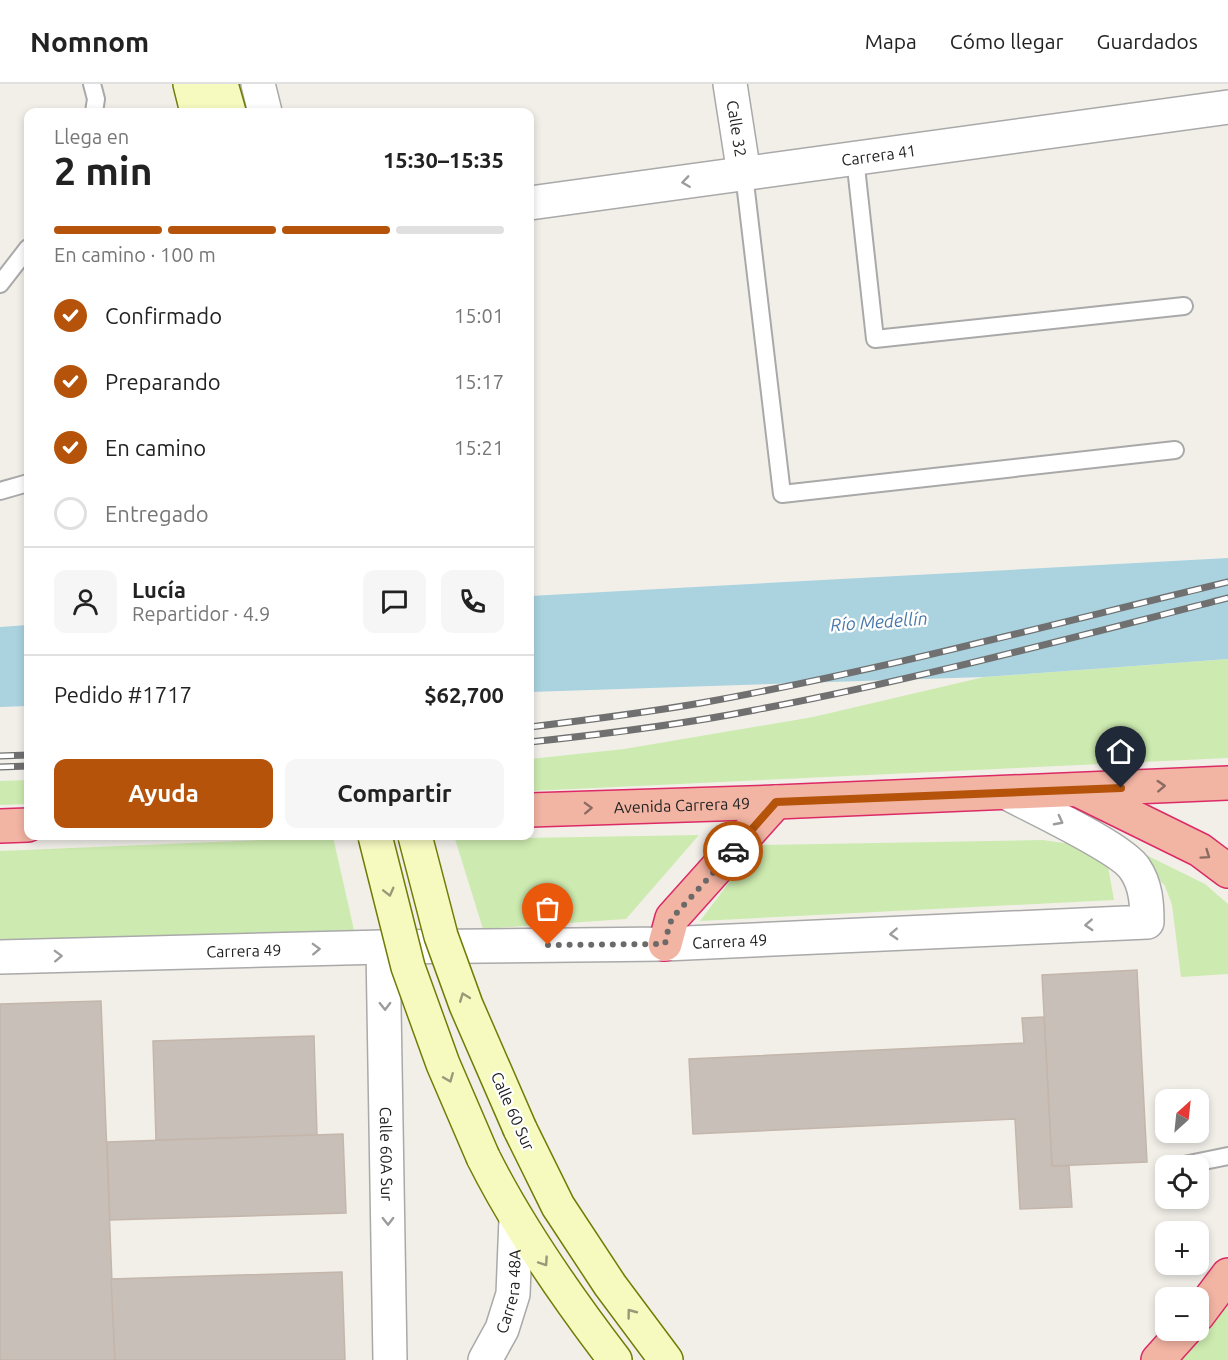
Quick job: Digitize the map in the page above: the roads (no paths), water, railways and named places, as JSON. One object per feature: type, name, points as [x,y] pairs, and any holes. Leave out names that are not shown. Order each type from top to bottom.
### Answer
[{"type":"highway","name":"Avenida Carrera 49","points":[[534,810],[1228,783]]},
{"type":"highway","points":[[1079,790],[1200,850],[1228,871]]},
{"type":"highway","points":[[665,944],[672,918],[776,802]]},
{"type":"highway","points":[[0,826],[24,825]]},
{"type":"highway","points":[[1209,1300],[1228,1275]]},
{"type":"highway","points":[[1158,1360],[1175,1341]]},
{"type":"main road","points":[[190,84],[196,108]]},
{"type":"main road","points":[[221,84],[227,108]]},
{"type":"main road","points":[[376,840],[408,967],[443,1064],[483,1157],[516,1219],[555,1278],[615,1360]]},
{"type":"main road","name":"Calle 60 Sur","points":[[416,840],[441,936],[466,1005],[519,1129],[558,1206],[610,1285],[666,1360]]},
{"type":"street","points":[[258,84],[264,108]]},
{"type":"street","name":"Calle 32","points":[[730,84],[744,174]]},
{"type":"street","name":"Carrera 41","points":[[534,202],[1228,107]]},
{"type":"street","name":"Carrera 49","points":[[0,957],[383,947],[665,944],[1147,922],[1143,883],[1134,866],[1114,851],[1007,793]]},
{"type":"street","name":"Calle 60A Sur","points":[[383,947],[390,1360]]},
{"type":"street","name":"Carrera 48A","points":[[485,1360],[502,1329],[513,1294],[516,1219]]},
{"type":"lane","points":[[92,84],[96,99],[95,108]]},
{"type":"lane","points":[[855,159],[875,339],[1184,306]]},
{"type":"lane","points":[[744,174],[782,494],[1175,450]]},
{"type":"lane","points":[[0,284],[24,253]]},
{"type":"lane","points":[[0,491],[24,484]]},
{"type":"lane","points":[[1209,1160],[1228,1156]]},
{"type":"water","name":"Río Medellín","points":[[1228,558],[1228,659],[984,677],[534,692],[534,596]]},
{"type":"water","points":[[24,625],[24,706],[0,707],[0,627]]},
{"type":"railway","points":[[534,726],[658,710],[767,690],[965,646],[1228,582]]},
{"type":"railway","points":[[534,742],[671,725],[815,698],[992,658],[1228,598]]},
{"type":"railway","points":[[0,756],[24,755]]},
{"type":"railway","points":[[0,767],[24,766]]}]
